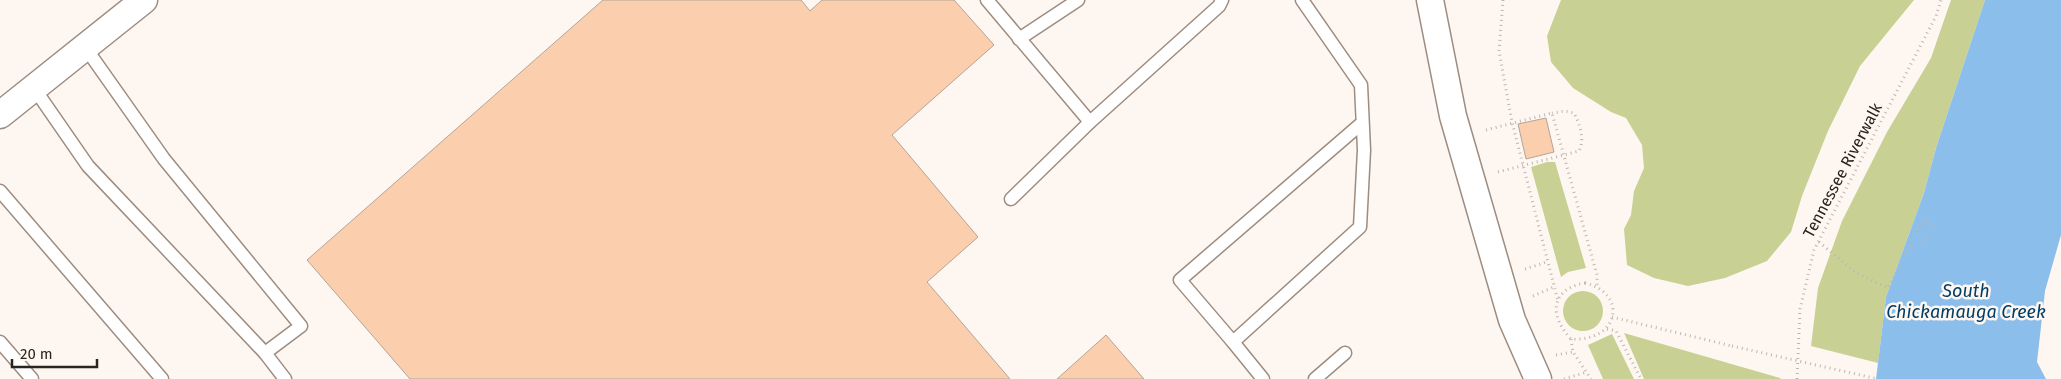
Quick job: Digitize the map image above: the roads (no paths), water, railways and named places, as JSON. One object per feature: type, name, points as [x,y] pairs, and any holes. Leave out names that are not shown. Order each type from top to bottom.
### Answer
[{"type":"street","points":[[0,115],[144,0]]},
{"type":"street","points":[[1430,0],[1453,116],[1512,320],[1538,379]]},
{"type":"lane","points":[[987,0],[1090,122]]},
{"type":"lane","points":[[1019,39],[1078,0]]},
{"type":"lane","points":[[1011,199],[1090,122],[1219,6],[1222,0]]},
{"type":"lane","points":[[1233,342],[1360,227],[1364,150],[1361,85],[1302,0]]},
{"type":"lane","points":[[86,47],[164,159],[302,326],[265,353]]},
{"type":"lane","points":[[34,88],[88,166],[265,353],[285,379]]},
{"type":"lane","points":[[1263,379],[1180,280],[1362,123]]},
{"type":"lane","points":[[0,191],[162,379]]},
{"type":"lane","points":[[0,342],[32,379]]},
{"type":"lane","points":[[1315,379],[1345,352]]},
{"type":"water","name":"South Chickamauga Creek","points":[[1985,0],[2061,0],[2061,235],[2045,291],[2037,362],[2046,379],[1876,379],[1886,297],[1924,193],[1936,148]]}]
